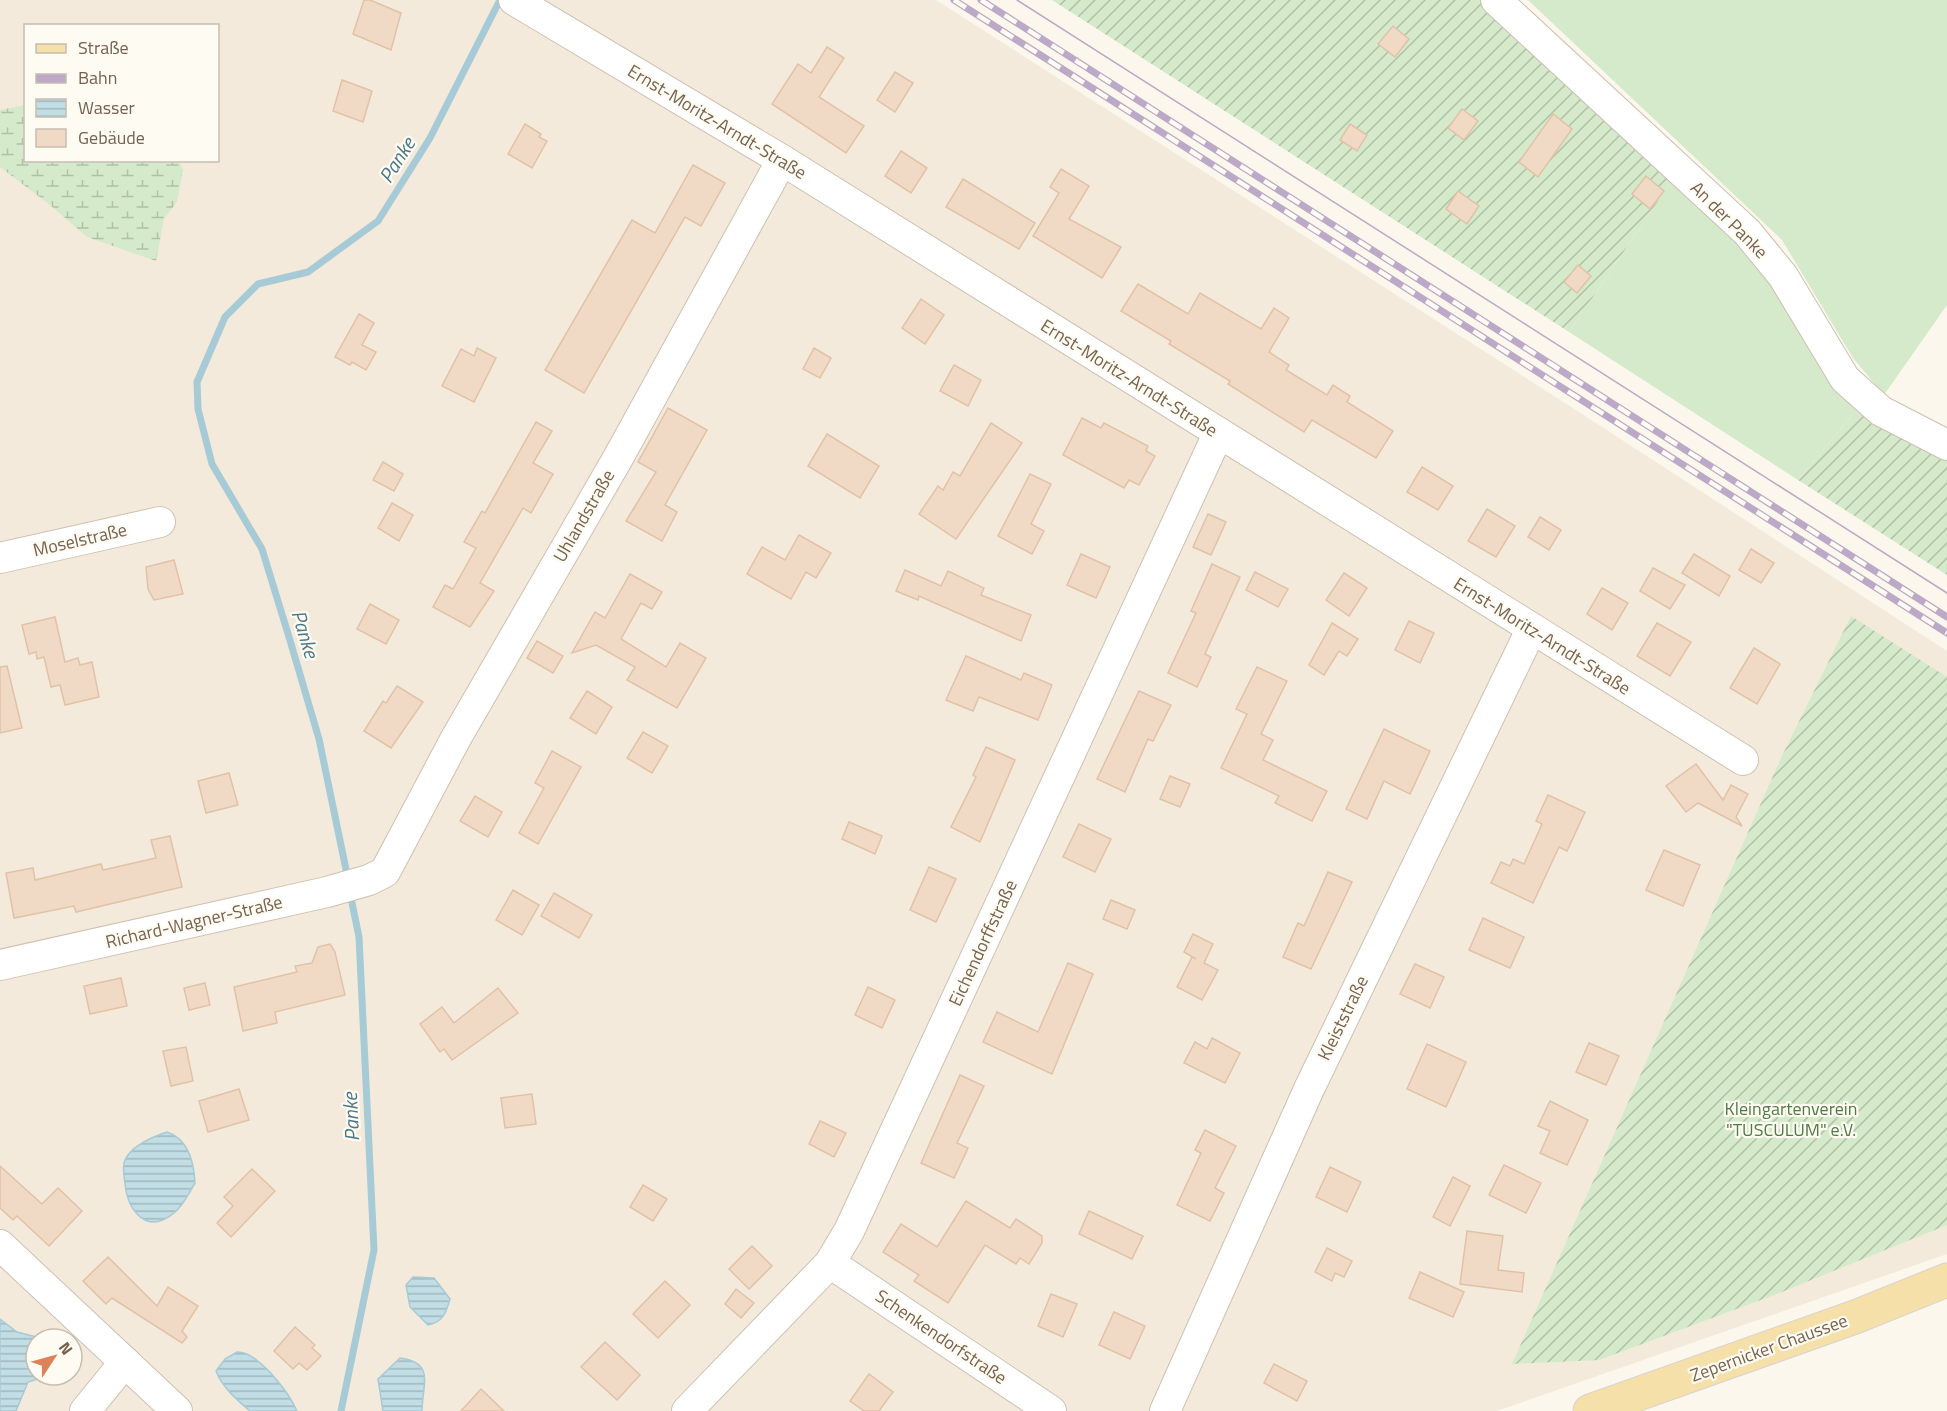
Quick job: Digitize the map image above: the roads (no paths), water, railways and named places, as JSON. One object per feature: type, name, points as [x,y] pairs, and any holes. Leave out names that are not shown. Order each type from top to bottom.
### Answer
[{"type":"main road","name":"Zepernicker Chaussee","points":[[1590,1411],[1855,1317],[1947,1280]]},
{"type":"street","name":"An der Panke","points":[[1496,0],[1747,232],[1783,276],[1845,379],[1881,411],[1947,445]]},
{"type":"street","name":"Ernst-Moritz-Arndt-Straße","points":[[523,5],[782,160],[1531,630],[1743,760]]},
{"type":"street","name":"Uhlandstraße","points":[[377,876],[618,458],[782,160]]},
{"type":"street","name":"Eichendorffstraße","points":[[687,1411],[830,1263],[854,1220],[1218,434]]},
{"type":"street","name":"Moselstraße","points":[[0,558],[160,522]]},
{"type":"street","name":"Kleiststraße","points":[[1165,1411],[1309,1089],[1531,630]]},
{"type":"street","name":"Richard-Wagner-Straße","points":[[0,965],[327,892],[377,876]]},
{"type":"street","points":[[0,1245],[177,1411]]},
{"type":"street","name":"Schenkendorfstraße","points":[[830,1263],[1051,1411]]},
{"type":"street","points":[[85,1411],[125,1362]]},
{"type":"water","points":[[167,1132],[174,1135],[185,1146],[193,1168],[195,1183],[174,1213],[155,1222],[147,1221],[134,1211],[130,1203],[125,1184],[124,1163],[137,1146]]},
{"type":"water","points":[[413,1277],[434,1278],[450,1299],[445,1313],[437,1322],[428,1325],[410,1307],[406,1285]]},
{"type":"water","points":[[0,1319],[17,1332],[24,1334],[24,1387],[26,1387],[16,1411],[0,1411]]},
{"type":"water","points":[[237,1352],[254,1358],[263,1365],[280,1384],[297,1411],[250,1411],[235,1398],[216,1371],[225,1359]]},
{"type":"water","points":[[400,1358],[419,1365],[423,1370],[425,1384],[422,1411],[383,1411],[378,1379]]},
{"type":"waterway","name":"Panke","points":[[348,879],[319,739],[289,637],[262,549],[212,464],[198,409],[197,382],[225,317],[258,284],[308,272],[378,221],[430,138],[500,0]]},
{"type":"waterway","name":"Panke","points":[[341,1411],[374,1250],[359,937],[350,893]]},
{"type":"tram line","points":[[1017,0],[1947,593]]},
{"type":"railway","points":[[954,0],[1947,633]]},
{"type":"railway","points":[[981,0],[1947,617]]},
{"type":"park label","name":"Kleingartenverein \"TUSCULUM\" e.V.","points":[[1791,1119]]}]
